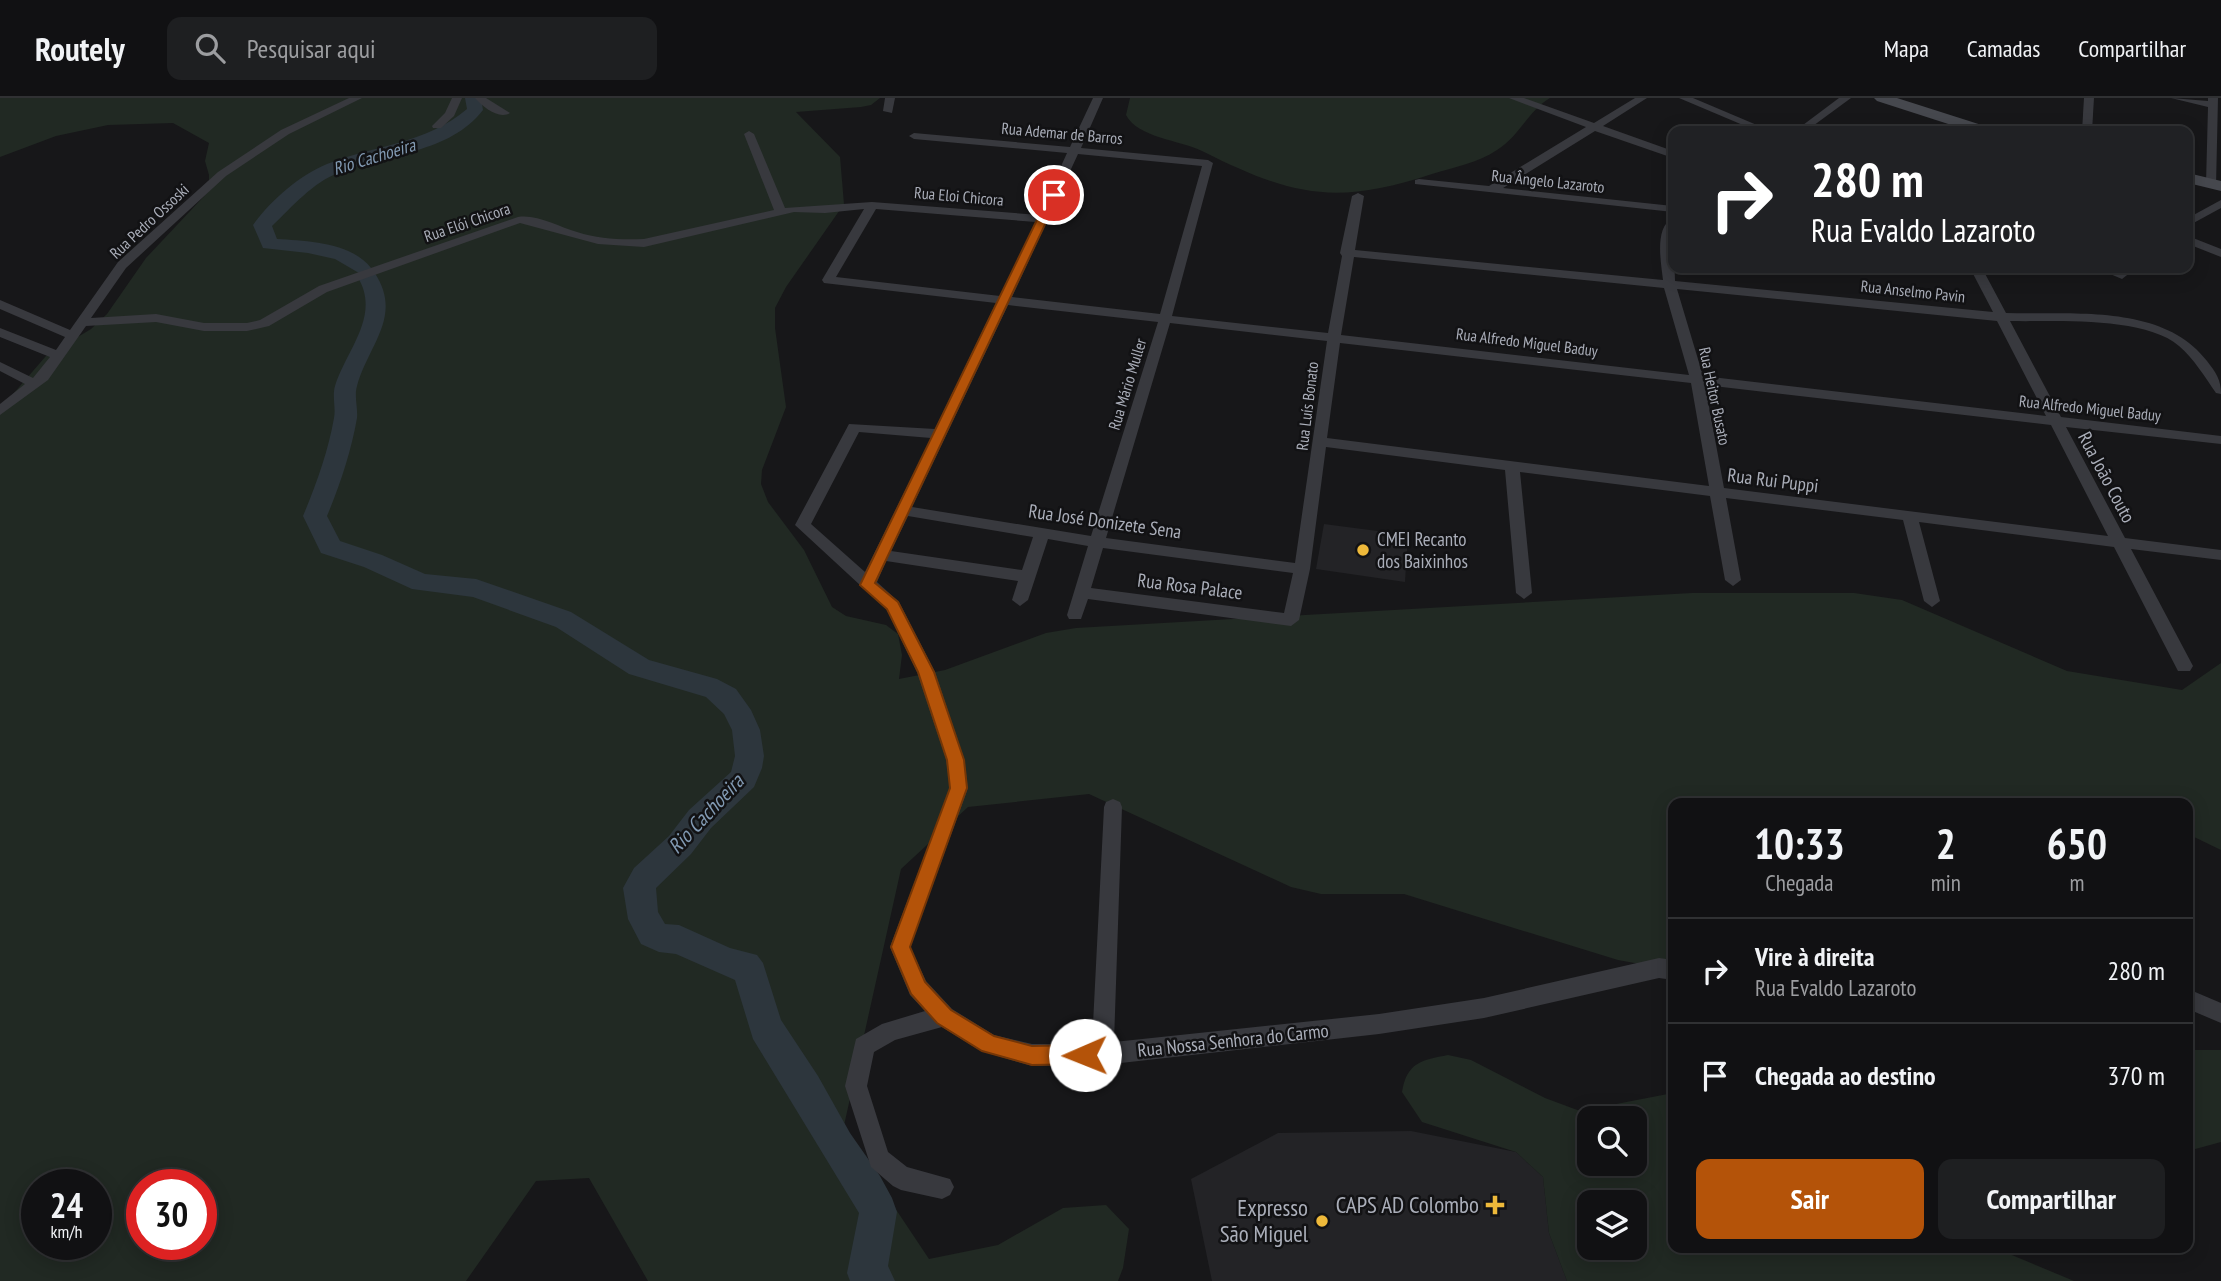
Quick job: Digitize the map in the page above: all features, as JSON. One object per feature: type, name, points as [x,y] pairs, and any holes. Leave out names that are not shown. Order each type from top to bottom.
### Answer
[{"type":"main road","points":[[1882,98],[1906,102],[1971,126]]},
{"type":"main road","points":[[2193,179],[2216,185]]},
{"type":"street","name":"Rua Pedro Ossoski","points":[[0,411],[35,384],[60,356],[122,265],[222,174],[285,132],[357,98]]},
{"type":"street","points":[[437,126],[450,114],[457,98]]},
{"type":"street","points":[[481,98],[488,105],[505,113]]},
{"type":"street","points":[[888,111],[890,98]]},
{"type":"street","points":[[867,585],[1043,219],[1098,98]]},
{"type":"street","points":[[1514,98],[1668,153]]},
{"type":"street","points":[[1489,191],[1642,98]]},
{"type":"street","points":[[1684,98],[1754,126]]},
{"type":"street","points":[[1807,126],[1846,98]]},
{"type":"street","points":[[2087,126],[2088,98]]},
{"type":"street","points":[[2176,98],[2213,102],[2216,185]]},
{"type":"street","points":[[749,134],[780,212]]},
{"type":"street","name":"Rua Ademar de Barros","points":[[914,136],[1208,163]]},
{"type":"street","name":"Rua Mário Muller","points":[[1075,615],[1165,319],[1208,163]]},
{"type":"street","name":"Rua Ângelo Lazaroto","points":[[1419,182],[1668,209]]},
{"type":"street","name":"Rua Luís Bonato","points":[[1291,620],[1302,569],[1346,253],[1358,196]]},
{"type":"street","points":[[2193,220],[2221,203]]},
{"type":"street","name":"Rua Elói Chicora","points":[[82,322],[142,317],[204,327],[256,325],[283,314],[305,297],[323,289],[519,220],[526,219],[586,240],[620,245],[643,243],[780,212],[872,205]]},
{"type":"street","name":"Rua Eloi Chicora","points":[[872,205],[1043,219]]},
{"type":"street","name":"Rua Alfredo Miguel Baduy","points":[[872,205],[828,280],[2221,440]]},
{"type":"street","name":"Rua Heitor Busato","points":[[1668,235],[1668,270]]},
{"type":"street","points":[[2193,242],[2221,253]]},
{"type":"street","name":"Rua Anselmo Pavin","points":[[1346,253],[2000,317],[2087,319],[2126,323],[2182,341],[2221,390]]},
{"type":"street","name":"Rua Heitor Busato","points":[[1668,273],[1669,285],[1697,380],[1733,580]]},
{"type":"street","name":"Rua João Couto","points":[[1978,273],[2184,666]]},
{"type":"street","points":[[0,304],[73,336]]},
{"type":"street","points":[[0,332],[60,356]]},
{"type":"street","points":[[0,366],[35,384]]},
{"type":"street","name":"Rua Nossa Senhora do Carmo","points":[[940,434],[854,427],[803,525],[893,606],[926,672],[955,760],[959,788],[900,947],[918,988],[944,1016],[989,1044],[1032,1055],[1103,1054],[1380,1024],[1484,1009],[1658,968],[1668,969]]},
{"type":"street","name":"Rua Rui Puppi","points":[[1320,442],[2221,555]]},
{"type":"street","points":[[1512,468],[1524,593]]},
{"type":"street","name":"Rua José Donizete Sena","points":[[903,510],[1097,542],[1302,569]]},
{"type":"street","points":[[1909,515],[1932,601]]},
{"type":"street","points":[[1020,600],[1042,533]]},
{"type":"street","points":[[880,555],[1028,577]]},
{"type":"street","name":"Rua Rosa Palace","points":[[1083,593],[1291,620]]},
{"type":"street","points":[[1103,1054],[1113,807]]},
{"type":"street","points":[[2193,1001],[2221,1013]]},
{"type":"street","points":[[943,1187],[901,1178],[879,1159],[856,1086],[864,1046],[890,1031],[944,1016]]},
{"type":"shaded area","points":[[0,98],[880,98],[871,105],[861,107],[796,112],[840,157],[844,204],[786,287],[775,308],[775,328],[786,407],[762,470],[761,484],[768,502],[804,550],[832,607],[846,616],[886,625],[898,634],[902,655],[899,679],[945,670],[1046,633],[1076,628],[1692,593],[1854,593],[1902,600],[2067,671],[2182,690],[2221,663],[2221,850],[2193,836],[2193,798],[1668,798],[1668,969],[1618,960],[1404,894],[1321,894],[1291,887],[1089,794],[968,807],[901,869],[843,1130],[929,1259],[998,1245],[1063,1208],[1106,1205],[1129,1229],[1123,1268],[1118,1281],[648,1281],[589,1178],[536,1181],[466,1281],[0,1281],[0,409],[46,356],[91,329],[107,314],[146,258],[209,191],[209,175],[205,161],[209,143],[173,123],[108,125],[56,136],[0,157]]},
{"type":"shaded area","points":[[1130,98],[1550,98],[1542,103],[1505,145],[1482,158],[1398,184],[1340,193],[1314,191],[1262,178],[1193,147],[1150,134],[1132,123],[1126,115]]},
{"type":"shaded area","name":"CMEI Recanto dos Baixinhos","points":[[1324,524],[1408,535],[1405,582],[1316,569]]},
{"type":"shaded area","points":[[2193,1050],[2221,1050],[2221,1142],[2193,1150]]},
{"type":"shaded area","points":[[1448,1055],[1471,1060],[1545,1098],[1577,1110],[1577,1176],[1647,1176],[1647,1106],[1606,1106],[1668,1094],[1668,1253],[2007,1253],[2074,1281],[1567,1281],[1549,1233],[1543,1177],[1516,1152],[1422,1122],[1402,1092],[1408,1074],[1417,1064]]},
{"type":"shaded area","name":"Expresso São Miguel","points":[[1411,1131],[1516,1152],[1543,1177],[1549,1233],[1567,1281],[1212,1281],[1191,1179],[1278,1133]]},
{"type":"waterway","name":"Rio Cachoeira","points":[[361,268],[342,255],[308,247],[270,244],[262,225],[295,193],[322,173],[352,161],[425,142],[459,124],[475,110],[473,98]]},
{"type":"waterway","name":"Rio Cachoeira","points":[[367,276],[374,287],[376,308],[370,335],[345,388],[346,416],[329,481],[315,516],[330,547],[373,561],[421,583],[476,588],[562,619],[639,667],[707,686],[726,697],[734,706],[746,730],[749,743],[748,768],[743,779],[700,819],[680,845],[645,878],[639,888],[642,912],[646,924],[656,936],[688,943],[719,959],[745,966],[751,974],[765,1027],[805,1088],[837,1146],[867,1189],[878,1212],[867,1273],[875,1281]]},
{"type":"place","name":"CMEI Recanto dos Baixinhos","points":[[1363,550]]},
{"type":"place","name":"CAPS AD Colombo","points":[[1495,1205]]},
{"type":"place","name":"Expresso São Miguel","points":[[1322,1221]]},
{"type":"route","points":[[1054,195],[867,585],[893,606],[926,672],[955,760],[959,788],[900,947],[918,988],[944,1016],[989,1044],[1032,1055],[1085,1055]]}]
